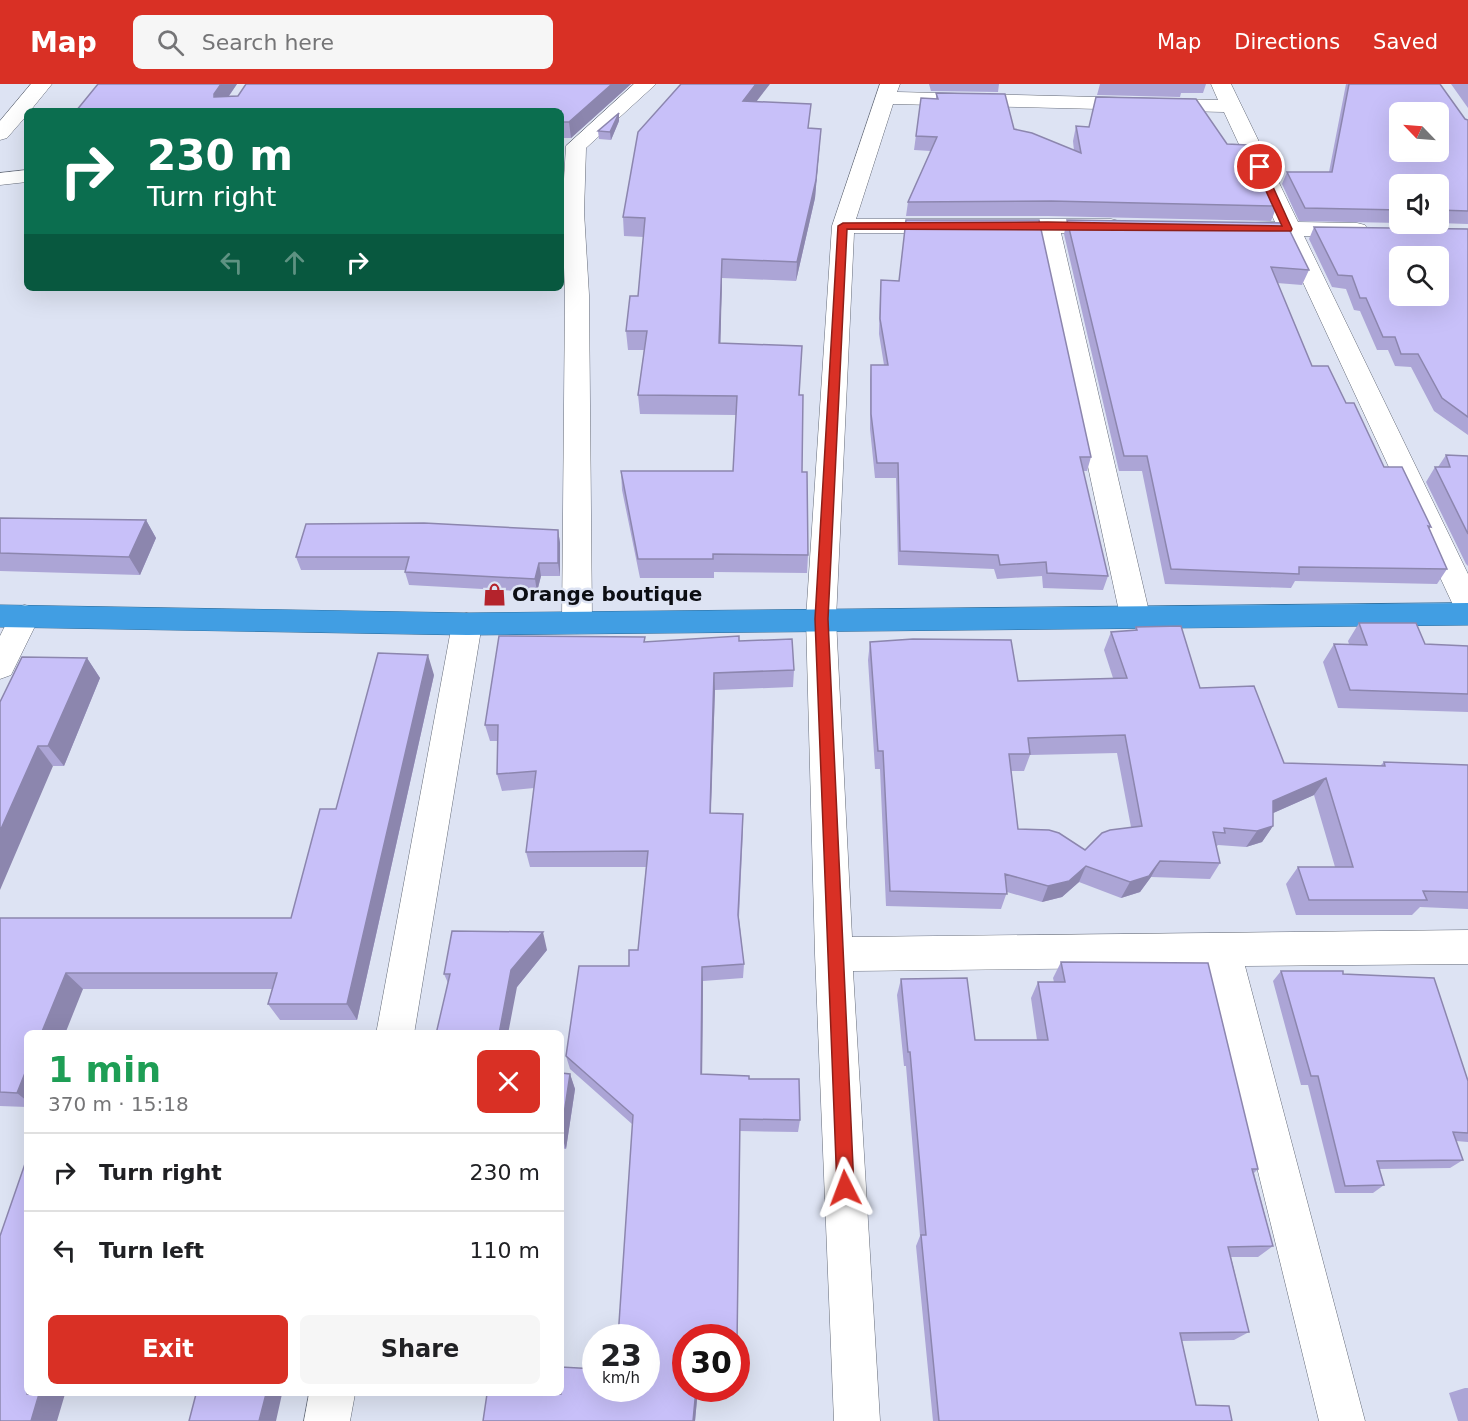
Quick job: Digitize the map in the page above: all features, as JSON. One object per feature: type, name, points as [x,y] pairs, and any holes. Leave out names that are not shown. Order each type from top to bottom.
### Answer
[{"type":"highway","points":[[13,616],[467,624],[1468,614]]},
{"type":"street","points":[[26,108],[42,84]]},
{"type":"street","points":[[577,622],[577,295],[567,212],[568,146],[646,84]]},
{"type":"street","points":[[857,1421],[834,954],[821,619],[843,226],[888,91],[1226,95],[1468,605]]},
{"type":"street","points":[[0,134],[20,117]]},
{"type":"street","points":[[0,179],[24,176]]},
{"type":"street","points":[[1048,225],[1135,616]]},
{"type":"street","points":[[843,226],[1132,226]]},
{"type":"street","points":[[1228,228],[1378,231]]},
{"type":"street","points":[[0,667],[13,616]]},
{"type":"street","points":[[396,1030],[467,624]]},
{"type":"street","points":[[834,954],[1468,947]]},
{"type":"street","points":[[1222,950],[1341,1421]]},
{"type":"street","points":[[327,1421],[332,1396]]},
{"type":"building","points":[[98,84],[221,84],[214,97],[238,96],[246,84],[612,84],[569,122],[564,122],[564,108],[78,108]]},
{"type":"building","points":[[681,84],[756,84],[743,101],[811,104],[808,128],[821,129],[816,180],[797,262],[722,259],[719,343],[802,346],[799,395],[803,395],[802,472],[807,472],[808,555],[713,554],[713,559],[638,559],[621,471],[733,471],[737,396],[638,395],[647,331],[626,331],[630,296],[638,296],[645,218],[623,217],[638,132]]},
{"type":"building","points":[[1349,84],[1440,84],[1468,120],[1468,211],[1449,210],[1449,174],[1389,174],[1389,210],[1305,208],[1287,172],[1332,172]]},
{"type":"building","points":[[936,93],[1005,94],[1014,129],[1032,133],[1081,153],[1076,126],[1089,127],[1096,97],[1196,99],[1227,144],[1248,145],[1255,169],[1260,169],[1277,206],[1051,201],[908,202],[937,137],[916,136],[921,98],[938,99]]},
{"type":"building","points":[[619,113],[610,132],[598,131]]},
{"type":"building","points":[[906,220],[1039,220],[1091,457],[1080,457],[1108,576],[1047,573],[1046,562],[1000,565],[998,555],[900,551],[898,463],[877,463],[871,414],[871,365],[888,365],[880,319],[881,280],[899,281]]},
{"type":"building","points":[[1067,220],[1286,223],[1309,270],[1271,267],[1312,366],[1328,366],[1346,403],[1354,403],[1384,467],[1402,467],[1431,527],[1428,526],[1447,569],[1299,567],[1299,574],[1171,569],[1147,456],[1124,456]]},
{"type":"building","points":[[1314,227],[1389,228],[1389,234],[1449,234],[1449,229],[1468,229],[1468,417],[1442,398],[1418,354],[1401,354],[1395,337],[1383,337],[1366,298],[1360,298],[1352,276],[1338,275]]},
{"type":"building","points":[[1446,455],[1468,456],[1468,534],[1435,467],[1450,467]]},
{"type":"building","points":[[0,518],[146,520],[129,557],[0,553]]},
{"type":"building","points":[[424,523],[558,530],[558,563],[539,563],[535,579],[405,572],[409,557],[296,557],[306,524]]},
{"type":"building","points":[[1359,623],[1416,623],[1425,644],[1468,646],[1468,694],[1350,690],[1334,644],[1367,645]]},
{"type":"building","points":[[1181,626],[1200,688],[1254,686],[1284,763],[1385,766],[1384,762],[1468,765],[1468,892],[1423,891],[1427,900],[1309,900],[1298,867],[1353,867],[1326,778],[1273,801],[1273,826],[1257,831],[1224,828],[1225,833],[1213,832],[1220,863],[1160,861],[1149,876],[1130,882],[1086,866],[1069,881],[1048,886],[1005,874],[1007,894],[890,891],[883,751],[878,751],[870,642],[913,639],[1011,640],[1018,681],[1127,678],[1111,632],[1137,630],[1136,627]],"holes":[[[1125,735],[1142,826],[1102,833],[1085,850],[1059,833],[1049,830],[1018,829],[1009,754],[1030,754],[1028,738]]]},
{"type":"building","points":[[499,636],[645,637],[644,642],[739,636],[739,641],[792,639],[794,670],[714,673],[710,813],[743,814],[738,915],[744,964],[702,967],[701,1074],[749,1076],[749,1079],[799,1079],[800,1120],[740,1119],[737,1324],[672,1324],[672,1402],[695,1402],[693,1421],[483,1421],[487,1396],[564,1396],[564,1367],[582,1368],[582,1402],[660,1402],[660,1324],[619,1324],[633,1115],[566,1056],[579,966],[629,966],[629,950],[638,950],[648,851],[526,852],[536,771],[497,774],[498,725],[485,725]]},
{"type":"building","points":[[378,653],[428,655],[347,1004],[268,1004],[277,973],[66,973],[43,1030],[24,1030],[24,1076],[17,1093],[0,1092],[0,918],[291,918],[320,809],[336,809]]},
{"type":"building","points":[[22,657],[87,658],[48,746],[38,746],[0,831],[0,702]]},
{"type":"building","points":[[452,931],[543,932],[511,970],[500,1030],[437,1030],[450,974],[444,974]]},
{"type":"building","points":[[1061,962],[1208,963],[1258,1169],[1252,1169],[1273,1246],[1228,1247],[1249,1332],[1180,1333],[1196,1405],[1229,1406],[1232,1421],[939,1421],[921,1235],[926,1235],[910,1052],[908,1052],[901,979],[967,978],[975,1040],[1048,1040],[1038,982],[1065,982]]},
{"type":"building","points":[[1281,971],[1343,971],[1343,974],[1434,978],[1468,1081],[1468,1133],[1453,1132],[1463,1160],[1377,1161],[1384,1185],[1345,1186],[1318,1076],[1311,1076]]},
{"type":"building","points":[[564,1073],[570,1074],[564,1114]]},
{"type":"building","points":[[24,1167],[24,1396],[38,1396],[31,1421],[0,1421],[0,1236]]},
{"type":"building","points":[[195,1396],[265,1396],[259,1421],[189,1421]]},
{"type":"place","name":"Orange boutique","points":[[494,594]]},
{"type":"route","points":[[845,1188],[821,619],[843,226],[1048,225],[1288,229],[1260,167]]}]
